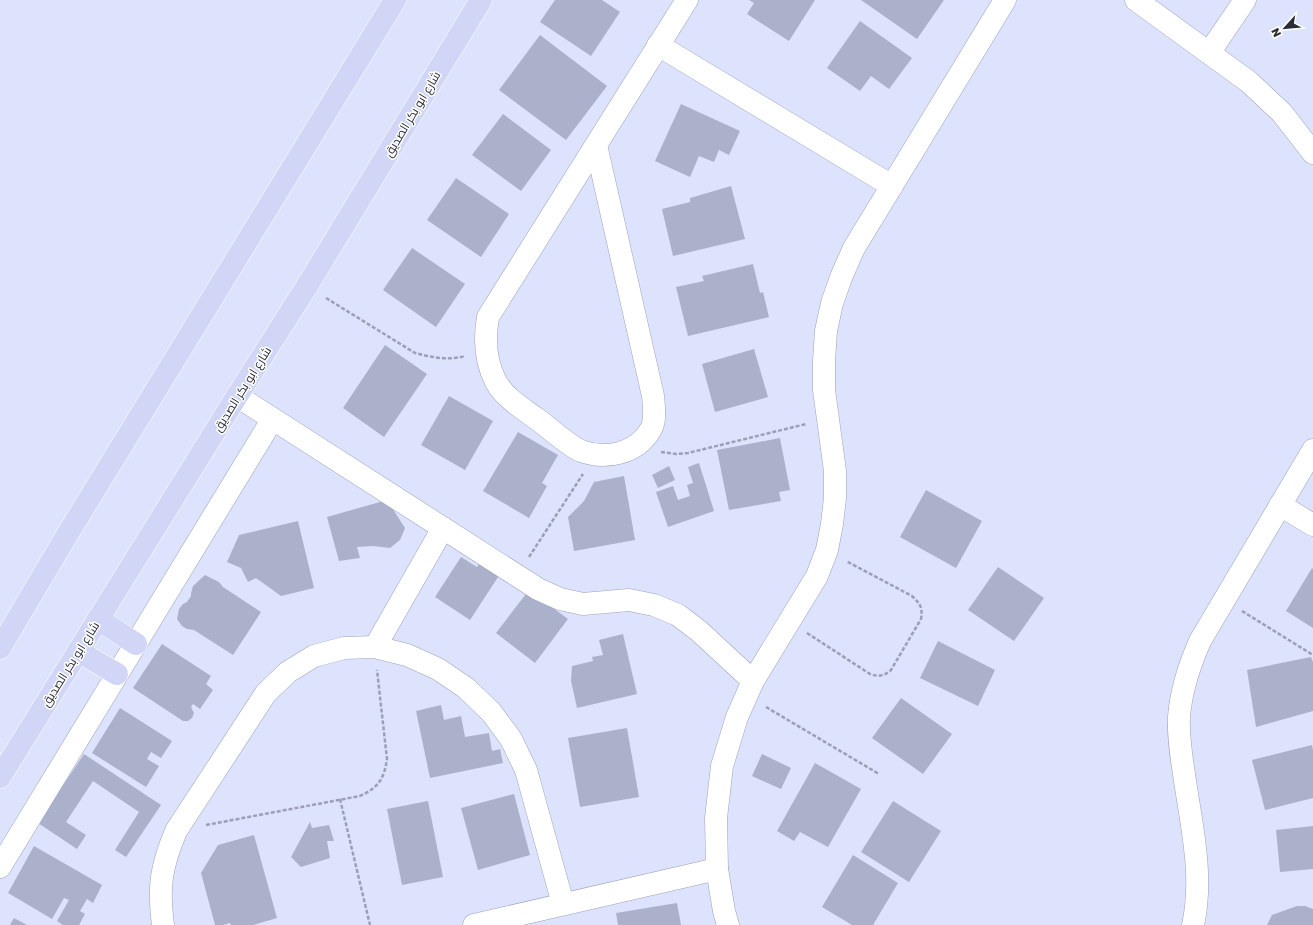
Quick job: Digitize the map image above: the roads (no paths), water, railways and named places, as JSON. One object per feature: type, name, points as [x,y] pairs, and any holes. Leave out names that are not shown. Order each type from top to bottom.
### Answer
[{"type":"main road","points":[[0,648],[75,522],[395,0]]},
{"type":"main road","name":"شارع ابو بكر الصديق","points":[[0,777],[307,286],[481,0]]},
{"type":"main road","points":[[98,619],[136,644]]},
{"type":"main road","points":[[78,651],[118,674]]},
{"type":"street","points":[[596,145],[653,396],[654,414],[651,429],[641,441],[628,451],[612,456],[596,455],[580,450],[509,397],[497,383],[489,366],[485,348],[485,332],[488,317],[687,0]]},
{"type":"street","points":[[728,925],[724,911],[717,869],[716,818],[722,766],[737,717],[750,688],[818,576],[832,524],[835,498],[835,471],[824,390],[824,361],[826,331],[832,303],[854,248],[1005,0]]},
{"type":"street","points":[[1136,0],[1249,82],[1282,113],[1313,153]]},
{"type":"street","points":[[1209,53],[1245,0]]},
{"type":"street","points":[[658,45],[892,186]]},
{"type":"street","points":[[237,396],[272,420],[517,575],[560,599],[583,604],[629,600],[654,605],[678,615],[699,631],[750,688]]},
{"type":"street","points":[[0,867],[272,420]]},
{"type":"street","points":[[1194,925],[1198,885],[1196,859],[1180,744],[1179,717],[1182,691],[1189,666],[1200,641],[1313,450]]},
{"type":"street","points":[[1280,505],[1313,525]]},
{"type":"street","points":[[374,647],[443,528]]},
{"type":"street","points":[[163,925],[160,901],[161,876],[167,853],[176,831],[266,693],[288,672],[314,656],[344,648],[374,647],[407,655],[438,670],[466,688],[491,712],[511,739],[526,770],[563,904]]},
{"type":"street","points":[[474,925],[717,869]]}]
